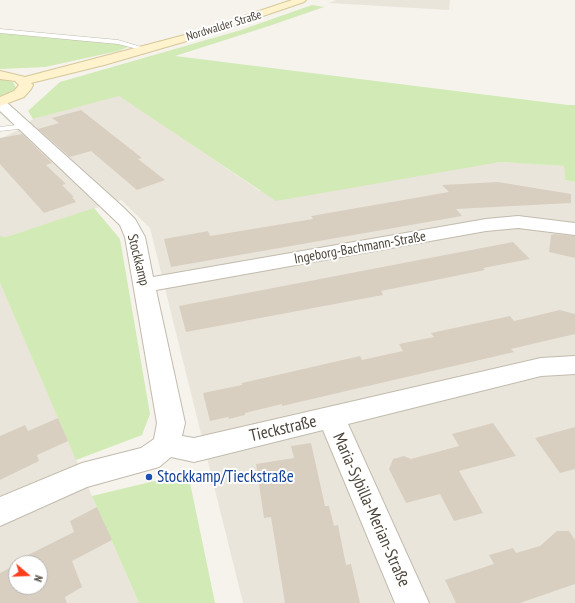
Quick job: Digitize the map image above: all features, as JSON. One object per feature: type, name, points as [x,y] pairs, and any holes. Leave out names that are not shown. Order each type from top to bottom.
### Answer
[{"type":"main road","name":"Nordwalder Straße","points":[[24,81],[145,49],[230,24],[301,0]]},
{"type":"main road","points":[[0,76],[18,78],[24,81],[26,85],[19,94],[0,103]]},
{"type":"street","name":"Stockkamp","points":[[0,103],[117,211],[128,223],[135,237],[171,423],[167,445]]},
{"type":"street","name":"Ingeborg-Bachmann-Straße","points":[[145,285],[486,226],[518,222],[575,229]]},
{"type":"street","name":"Tieckstraße","points":[[167,445],[194,450],[541,367],[575,365]]},
{"type":"street","name":"Maria-Sybilla-Merian-Straße","points":[[331,417],[412,603]]},
{"type":"street","points":[[0,512],[82,476],[149,458],[167,445]]},
{"type":"lane","points":[[0,31],[123,42],[145,49]]},
{"type":"lane","points":[[0,129],[24,126]]},
{"type":"shaded area","points":[[336,0],[450,0],[449,10],[329,3]]},
{"type":"shaded area","points":[[119,95],[260,191],[500,162],[564,166],[565,180],[575,182],[575,603],[243,603],[150,228],[121,200],[6,237],[0,236],[0,139],[16,131],[33,119]]},
{"type":"shaded area","points":[[0,283],[92,496],[139,603],[0,603]]},
{"type":"green space","points":[[312,5],[324,7],[175,56],[575,105],[575,182],[565,180],[564,166],[500,162],[276,201],[119,96],[33,119],[28,111],[60,82],[241,30]]},
{"type":"green space","points":[[0,33],[115,43],[128,47],[118,51],[45,67],[0,69]]},
{"type":"green space","points":[[0,79],[13,82],[16,88],[0,98]]},
{"type":"green space","points":[[94,208],[120,239],[150,414],[142,435],[76,460],[0,283],[0,236],[6,237]]},
{"type":"green space","points":[[188,473],[215,603],[139,603],[92,496]]},
{"type":"building","points":[[81,110],[142,158],[138,159],[165,180],[137,190],[91,151],[70,157],[38,129],[59,123],[52,118]]},
{"type":"building","points":[[22,134],[52,163],[46,165],[66,184],[62,185],[74,197],[72,197],[76,202],[44,213],[0,164],[0,138]]},
{"type":"building","points":[[498,182],[571,194],[571,203],[456,209],[462,216],[171,267],[164,239],[208,231],[210,236],[313,219],[311,216],[449,192],[442,185]]},
{"type":"building","points":[[551,235],[575,236],[575,258],[549,252]]},
{"type":"building","points":[[513,242],[530,259],[483,268],[485,270],[381,291],[383,295],[186,332],[179,306]]},
{"type":"building","points":[[560,310],[575,314],[575,334],[511,349],[514,352],[282,406],[282,404],[245,413],[245,415],[229,419],[228,417],[210,421],[203,393],[360,356],[362,360],[403,351],[399,344],[434,337],[431,333],[510,316],[514,321]]},
{"type":"building","points":[[58,418],[68,441],[37,455],[39,461],[0,480],[0,436],[25,425],[28,431]]},
{"type":"building","points":[[493,423],[516,456],[459,471],[483,513],[454,521],[440,494],[406,503],[389,469],[393,459],[404,456],[411,459],[459,446],[452,434]]},
{"type":"building","points":[[575,427],[575,469],[560,473],[535,438]]},
{"type":"building","points":[[311,443],[325,506],[329,506],[334,526],[338,525],[346,565],[351,564],[360,603],[285,603],[271,517],[264,518],[256,464],[294,458],[291,446]]},
{"type":"building","points":[[97,507],[112,540],[72,561],[82,587],[65,597],[67,603],[0,603],[0,573],[8,569],[8,595],[48,595],[48,555],[28,555],[74,532],[70,521]]},
{"type":"building","points":[[557,531],[569,531],[575,540],[575,584],[520,603],[456,603],[445,580],[494,564],[489,555],[513,548],[516,553],[540,546]]},
{"type":"place","name":"Stockkamp/Tieckstraße","points":[[149,477]]}]
